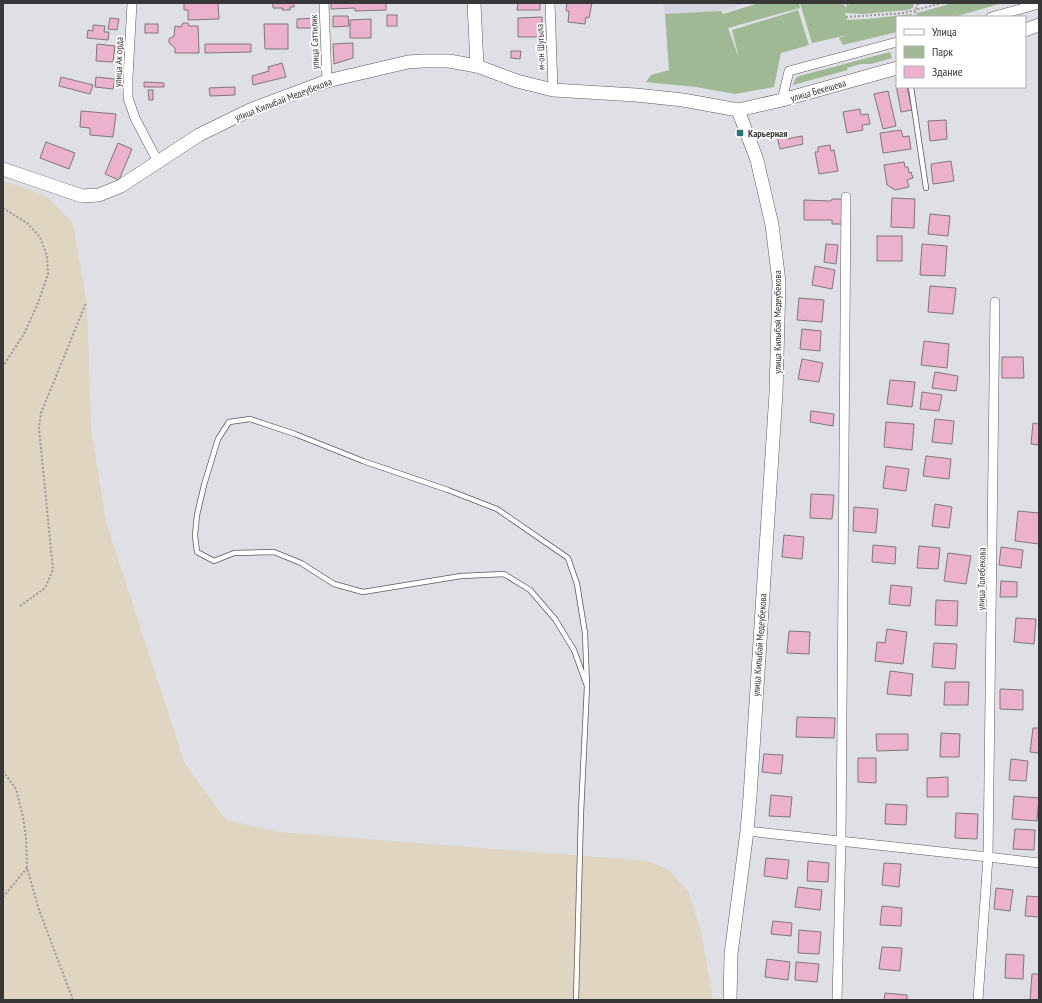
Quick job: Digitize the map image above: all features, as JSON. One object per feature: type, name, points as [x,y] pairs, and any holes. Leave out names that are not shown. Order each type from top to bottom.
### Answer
[{"type":"main road","points":[[474,3],[477,66]]},
{"type":"main road","points":[[1026,30],[1039,25]]},
{"type":"main road","name":"улица Килыбай Медеубекова","points":[[3,169],[82,196],[99,195],[121,186],[199,135],[250,110],[327,81],[408,62],[449,60],[477,66],[517,81],[553,90],[636,95],[683,100],[738,110],[757,160],[772,225],[779,282],[776,393],[747,831],[731,954],[730,1000]]},
{"type":"main road","name":"улица Бекешева","points":[[738,110],[782,100],[896,68]]},
{"type":"street","name":"улица Ак орда","points":[[132,3],[128,98],[135,118],[158,162]]},
{"type":"street","name":"улица Саттилик","points":[[324,3],[327,81]]},
{"type":"street","name":"м-он Шугыла","points":[[550,3],[553,90]]},
{"type":"street","points":[[995,16],[1039,4]]},
{"type":"street","points":[[782,100],[789,71],[896,42]]},
{"type":"street","points":[[837,1000],[841,841],[846,197]]},
{"type":"street","name":"улица Толебекова","points":[[978,1000],[988,857],[995,302]]},
{"type":"street","points":[[747,831],[988,857],[1039,864]]},
{"type":"lane","points":[[912,88],[926,188]]},
{"type":"lane","points":[[576,1000],[581,814],[587,686],[585,633],[577,584],[568,558],[497,509],[363,461],[295,434],[250,419],[229,422],[218,440],[204,485],[197,515],[195,535],[197,552],[214,561],[234,554],[274,552],[301,563],[334,584],[363,592],[461,576],[504,574],[530,590],[555,619],[574,650],[587,686]]},
{"type":"path","points":[[843,7],[849,3]]},
{"type":"path","points":[[914,16],[918,3]]},
{"type":"path","points":[[846,17],[904,13],[942,3]]},
{"type":"path","points":[[3,208],[27,223],[40,237],[47,256],[48,274],[38,303],[24,334],[3,366]]},
{"type":"path","points":[[20,606],[45,588],[53,570],[39,428],[41,413],[86,303]]},
{"type":"path","points":[[3,771],[16,789],[22,810],[26,838],[27,868],[39,910],[73,1000]]},
{"type":"path","points":[[3,896],[27,868]]},
{"type":"shaded area","points":[[663,3],[748,3],[721,11],[665,14]]},
{"type":"shaded area","points":[[3,182],[7,182],[47,196],[73,224],[87,304],[91,428],[106,522],[185,764],[226,820],[279,832],[648,861],[669,870],[688,891],[701,931],[713,1000],[3,1000]]},
{"type":"green space","points":[[759,3],[799,3],[800,8],[728,28],[739,58],[732,30],[798,10],[809,45],[781,53],[774,87],[735,94],[696,87],[646,82],[651,75],[669,70],[665,14],[721,11],[723,14]]},
{"type":"green space","points":[[800,3],[845,3],[843,5],[844,8],[851,3],[914,3],[913,8],[907,10],[863,14],[845,13],[847,20],[912,14],[912,16],[896,16],[896,32],[843,45],[839,38],[847,35],[812,43]]},
{"type":"green space","points":[[953,3],[999,4],[957,16],[916,16],[917,13]]},
{"type":"green space","points":[[890,52],[892,58],[871,64],[861,64],[847,68],[848,70],[793,85],[795,79],[799,76]]},
{"type":"building","points":[[184,3],[218,3],[219,19],[188,20],[188,10],[184,10]]},
{"type":"building","points":[[273,3],[294,3],[294,7],[290,7],[290,10],[282,10],[283,8],[273,8]]},
{"type":"building","points":[[331,3],[386,3],[386,10],[355,11],[355,8],[331,9]]},
{"type":"building","points":[[518,3],[540,3],[540,10],[517,10]]},
{"type":"building","points":[[567,3],[592,3],[589,18],[586,17],[585,24],[568,22],[569,11],[566,11]]},
{"type":"building","points":[[387,15],[397,15],[397,26],[387,26]]},
{"type":"building","points":[[333,16],[348,16],[349,26],[333,27]]},
{"type":"building","points":[[542,17],[542,25],[539,25],[539,37],[518,37],[518,18]]},
{"type":"building","points":[[110,18],[119,19],[117,30],[108,29]]},
{"type":"building","points":[[317,18],[317,28],[297,28],[297,19]]},
{"type":"building","points":[[371,19],[371,38],[350,38],[350,20]]},
{"type":"building","points":[[183,23],[188,23],[189,26],[198,26],[199,53],[175,53],[175,48],[169,43],[169,39],[174,36],[175,26],[181,27]]},
{"type":"building","points":[[145,24],[158,24],[158,33],[145,33]]},
{"type":"building","points":[[264,24],[288,24],[288,49],[265,49]]},
{"type":"building","points":[[93,25],[105,26],[104,32],[109,32],[108,40],[87,38],[88,30],[93,31]]},
{"type":"building","points":[[353,43],[353,58],[334,64],[333,44]]},
{"type":"building","points":[[97,44],[115,46],[113,62],[96,61]]},
{"type":"building","points":[[205,44],[251,44],[251,52],[205,53]]},
{"type":"building","points":[[511,51],[521,51],[520,59],[511,58]]},
{"type":"building","points":[[282,63],[286,77],[253,85],[252,76],[269,71],[268,67]]},
{"type":"building","points":[[61,77],[93,85],[90,94],[59,86]]},
{"type":"building","points":[[96,77],[115,79],[113,89],[95,87]]},
{"type":"building","points":[[144,82],[164,83],[164,87],[144,87]]},
{"type":"building","points":[[235,87],[235,95],[210,96],[209,88]]},
{"type":"building","points":[[897,88],[907,88],[912,110],[901,112]]},
{"type":"building","points":[[148,90],[153,90],[153,100],[149,100]]},
{"type":"building","points":[[888,91],[896,126],[883,129],[874,94]]},
{"type":"building","points":[[860,109],[861,115],[868,114],[870,124],[862,125],[863,130],[847,133],[843,112]]},
{"type":"building","points":[[81,111],[116,114],[113,137],[90,135],[90,128],[80,127]]},
{"type":"building","points":[[946,120],[947,139],[930,141],[928,121]]},
{"type":"building","points":[[901,130],[903,137],[909,136],[911,149],[883,153],[880,133]]},
{"type":"building","points":[[785,134],[786,139],[802,136],[803,144],[780,149],[777,136]]},
{"type":"building","points":[[46,142],[75,153],[69,169],[40,158]]},
{"type":"building","points":[[118,143],[132,149],[119,180],[105,174]]},
{"type":"building","points":[[830,145],[831,151],[834,150],[838,171],[819,174],[815,152],[818,152],[818,147]]},
{"type":"building","points":[[951,161],[954,181],[933,184],[931,164]]},
{"type":"building","points":[[904,162],[905,167],[908,167],[909,173],[911,172],[913,178],[907,180],[909,187],[895,190],[887,185],[884,165]]},
{"type":"building","points":[[892,198],[915,199],[914,228],[891,227]]},
{"type":"building","points":[[832,199],[842,199],[842,224],[832,224],[832,220],[804,220],[804,200],[831,201]]},
{"type":"building","points":[[930,214],[950,216],[948,236],[928,234]]},
{"type":"building","points":[[877,236],[902,236],[902,261],[877,261]]},
{"type":"building","points":[[826,244],[838,245],[836,264],[824,262]]},
{"type":"building","points":[[922,244],[947,246],[945,276],[920,275]]},
{"type":"building","points":[[815,266],[835,270],[832,289],[812,285]]},
{"type":"building","points":[[930,286],[956,288],[953,314],[928,312]]},
{"type":"building","points":[[799,298],[824,300],[822,322],[797,320]]},
{"type":"building","points":[[802,329],[821,331],[820,351],[800,349]]},
{"type":"building","points":[[924,341],[949,344],[947,368],[921,365]]},
{"type":"building","points":[[1002,357],[1023,357],[1024,378],[1002,378]]},
{"type":"building","points":[[802,359],[823,363],[819,382],[798,379]]},
{"type":"building","points":[[935,372],[958,376],[956,391],[932,388]]},
{"type":"building","points":[[890,380],[915,382],[912,407],[887,404]]},
{"type":"building","points":[[922,392],[942,395],[939,411],[920,409]]},
{"type":"building","points":[[811,411],[834,414],[833,426],[810,422]]},
{"type":"building","points":[[935,419],[954,421],[952,444],[932,442]]},
{"type":"building","points":[[886,422],[914,424],[912,450],[884,447]]},
{"type":"building","points":[[1033,423],[1039,424],[1039,445],[1031,444]]},
{"type":"building","points":[[926,456],[951,459],[949,479],[923,476]]},
{"type":"building","points":[[886,466],[909,469],[906,491],[883,488]]},
{"type":"building","points":[[811,494],[834,495],[832,519],[810,518]]},
{"type":"building","points":[[935,504],[952,507],[949,528],[932,526]]},
{"type":"building","points":[[854,507],[878,509],[876,533],[853,531]]},
{"type":"building","points":[[1018,511],[1039,513],[1039,544],[1015,541]]},
{"type":"building","points":[[784,535],[804,537],[802,559],[782,557]]},
{"type":"building","points":[[873,545],[896,547],[895,564],[872,562]]},
{"type":"building","points":[[919,546],[940,548],[938,569],[917,568]]},
{"type":"building","points":[[1001,547],[1023,550],[1021,568],[999,565]]},
{"type":"building","points":[[948,553],[971,556],[966,584],[944,581]]},
{"type":"building","points":[[1001,581],[1017,582],[1017,597],[1000,597]]},
{"type":"building","points":[[891,585],[912,587],[910,606],[889,604]]},
{"type":"building","points":[[936,600],[958,601],[957,626],[935,625]]},
{"type":"building","points":[[1016,618],[1036,619],[1034,644],[1014,642]]},
{"type":"building","points":[[887,629],[907,632],[903,664],[875,661],[877,642],[885,643]]},
{"type":"building","points":[[789,631],[810,632],[809,654],[787,653]]},
{"type":"building","points":[[934,643],[957,644],[955,669],[932,667]]},
{"type":"building","points":[[890,671],[913,674],[911,696],[887,694]]},
{"type":"building","points":[[945,682],[969,682],[968,705],[944,705]]},
{"type":"building","points":[[1000,689],[1023,690],[1023,710],[1000,709]]},
{"type":"building","points":[[797,717],[835,718],[834,738],[796,737]]},
{"type":"building","points":[[1033,728],[1039,728],[1039,753],[1030,752]]},
{"type":"building","points":[[941,733],[960,734],[959,757],[940,757]]},
{"type":"building","points":[[876,734],[908,734],[908,750],[877,751]]},
{"type":"building","points":[[764,754],[783,755],[781,774],[762,772]]},
{"type":"building","points":[[858,758],[876,758],[876,783],[858,782]]},
{"type":"building","points":[[1011,759],[1028,761],[1026,781],[1009,780]]},
{"type":"building","points":[[948,777],[948,797],[927,797],[927,778]]},
{"type":"building","points":[[771,795],[792,797],[790,817],[769,816]]},
{"type":"building","points":[[1014,796],[1039,798],[1037,821],[1012,819]]},
{"type":"building","points":[[886,804],[907,805],[906,825],[885,824]]},
{"type":"building","points":[[956,813],[978,814],[977,839],[955,838]]},
{"type":"building","points":[[1015,829],[1035,830],[1034,850],[1013,849]]},
{"type":"building","points":[[766,858],[789,860],[787,879],[764,876]]},
{"type":"building","points":[[808,861],[829,863],[828,882],[807,881]]},
{"type":"building","points":[[884,863],[901,864],[899,887],[882,885]]},
{"type":"building","points":[[798,887],[822,890],[820,910],[795,907]]},
{"type":"building","points":[[996,888],[1013,890],[1010,911],[994,909]]},
{"type":"building","points":[[1027,896],[1039,897],[1039,917],[1025,916]]},
{"type":"building","points":[[882,906],[902,908],[901,926],[880,925]]},
{"type":"building","points":[[773,921],[792,923],[791,936],[771,934]]},
{"type":"building","points":[[799,930],[821,932],[819,954],[798,953]]},
{"type":"building","points":[[882,947],[902,948],[900,971],[879,969]]},
{"type":"building","points":[[1006,954],[1024,955],[1023,979],[1005,978]]},
{"type":"building","points":[[767,959],[790,962],[788,980],[765,977]]},
{"type":"building","points":[[796,962],[819,964],[817,982],[795,980]]},
{"type":"building","points":[[1032,974],[1039,974],[1039,1000],[1030,1000]]},
{"type":"building","points":[[885,993],[907,995],[907,1000],[884,1000]]},
{"type":"place","name":"Карьерная","points":[[740,133]]}]
